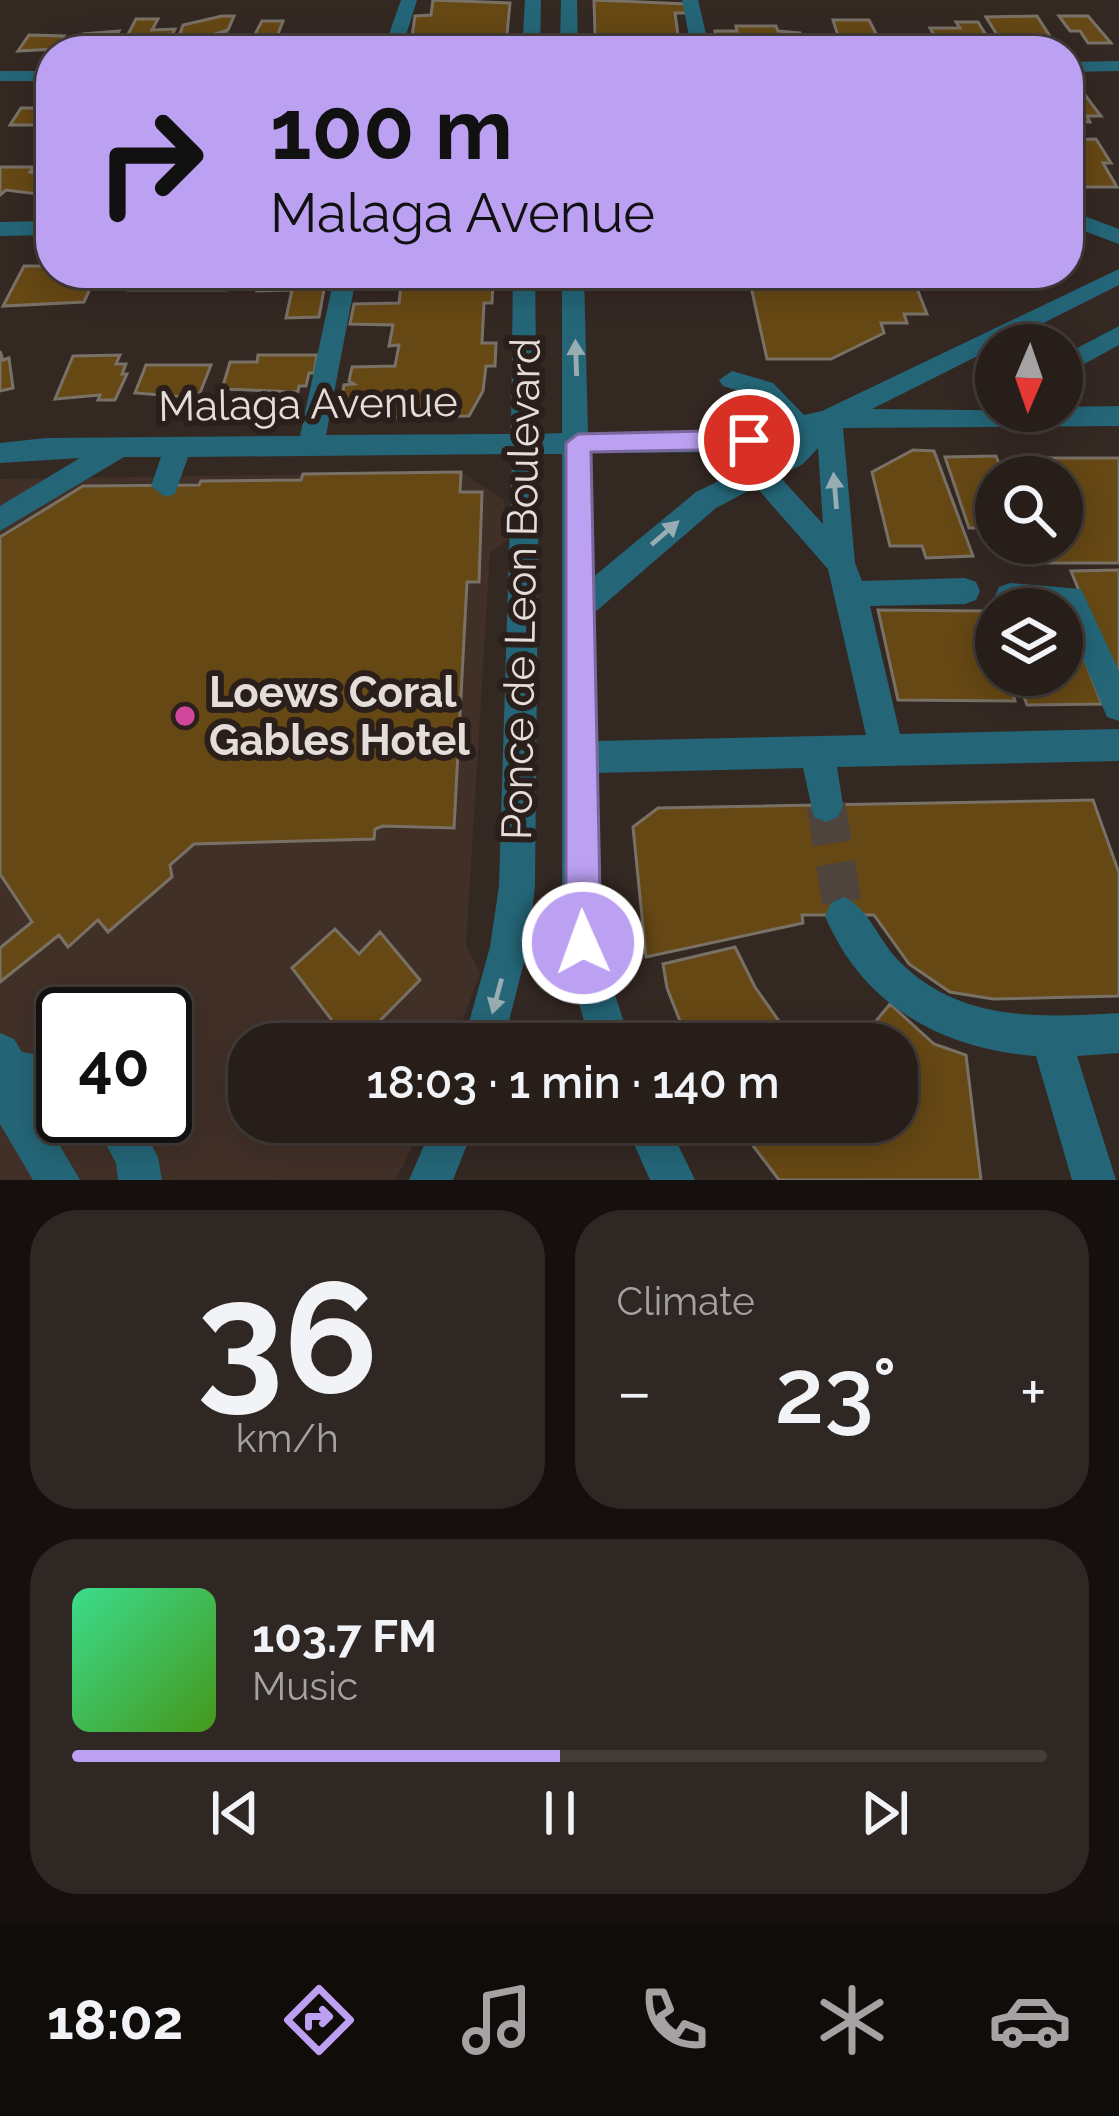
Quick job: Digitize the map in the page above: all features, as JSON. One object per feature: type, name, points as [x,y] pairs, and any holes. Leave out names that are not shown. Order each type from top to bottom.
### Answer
[{"type":"street","points":[[397,36],[409,0]]},
{"type":"street","points":[[532,36],[533,0]]},
{"type":"street","points":[[568,0],[569,36]]},
{"type":"street","points":[[690,0],[698,36]]},
{"type":"street","points":[[1083,67],[1119,66]]},
{"type":"street","points":[[0,76],[36,76]]},
{"type":"street","points":[[1083,214],[1119,210]]},
{"type":"street","points":[[1083,222],[1119,237]]},
{"type":"street","points":[[0,229],[36,228]]},
{"type":"street","points":[[580,606],[680,520],[793,458],[815,423],[1119,275]]},
{"type":"street","points":[[311,446],[343,288]]},
{"type":"street","name":"Ponce de Leon Boulevard","points":[[489,1023],[509,947],[517,886],[524,288]]},
{"type":"street","name":"Ponce de Leon Boulevard","points":[[573,288],[583,943],[605,1023]]},
{"type":"street","points":[[1083,355],[1119,334]]},
{"type":"street","points":[[732,380],[764,389],[815,423],[840,562],[852,594],[887,752]]},
{"type":"street","name":"Malaga Avenue","points":[[1083,417],[1119,416]]},
{"type":"street","name":"Malaga Avenue","points":[[0,453],[732,442],[815,423],[975,419]]},
{"type":"street","points":[[165,486],[178,447]]},
{"type":"street","points":[[0,520],[118,448]]},
{"type":"street","points":[[760,473],[840,562]]},
{"type":"street","points":[[852,594],[965,591]]},
{"type":"street","points":[[1083,627],[1119,706]]},
{"type":"street","points":[[580,757],[1119,745]]},
{"type":"street","points":[[817,753],[826,805]]},
{"type":"street","points":[[844,916],[865,956],[894,987],[927,1010],[970,1028],[1052,1037],[1119,1033]]},
{"type":"street","points":[[1052,1037],[1094,1180]]},
{"type":"street","points":[[36,1071],[5,1061],[14,1108],[58,1180]]},
{"type":"street","points":[[128,1143],[137,1157],[140,1180]]},
{"type":"street","points":[[431,1180],[446,1143]]},
{"type":"street","points":[[654,1143],[673,1180]]},
{"type":"shaded area","points":[[461,472],[504,500],[507,541],[490,552],[466,946],[480,973],[462,1023],[228,1023],[228,1143],[414,1143],[396,1180],[0,1180],[0,479]]},
{"type":"building","points":[[433,0],[510,3],[507,36],[412,36],[415,16],[431,15]]},
{"type":"building","points":[[594,0],[687,4],[688,13],[675,13],[678,35],[595,35]]},
{"type":"building","points":[[234,16],[228,30],[215,34],[226,36],[179,36],[183,25]]},
{"type":"building","points":[[1037,16],[1050,36],[998,36],[986,17]]},
{"type":"building","points":[[1059,16],[1088,16],[1111,43],[1088,43]]},
{"type":"building","points":[[136,19],[158,19],[152,30],[175,29],[172,36],[127,36]]},
{"type":"building","points":[[833,20],[869,20],[877,36],[838,36]]},
{"type":"building","points":[[262,21],[283,21],[277,36],[254,36]]},
{"type":"building","points":[[956,22],[978,22],[987,36],[934,36],[930,28],[960,28]]},
{"type":"building","points":[[736,26],[776,26],[778,31],[801,36],[716,36],[715,31],[737,31]]},
{"type":"building","points":[[119,31],[116,36],[83,34]]},
{"type":"building","points":[[29,35],[64,36],[36,36],[36,50],[18,51]]},
{"type":"building","points":[[1083,95],[1101,116],[1087,116],[1090,122],[1083,122]]},
{"type":"building","points":[[21,108],[35,108],[36,125],[10,125]]},
{"type":"building","points":[[1083,139],[1096,139],[1111,163],[1103,163],[1117,187],[1083,187]]},
{"type":"building","points":[[0,167],[34,167],[30,172],[36,173],[36,194],[6,190],[0,195]]},
{"type":"building","points":[[24,266],[36,266],[36,288],[90,288],[84,302],[3,306]]},
{"type":"building","points":[[130,288],[227,288],[226,290]]},
{"type":"building","points":[[324,288],[319,317],[286,318],[292,290],[257,291]]},
{"type":"building","points":[[401,288],[493,288],[492,303],[484,303],[482,343],[496,343],[495,366],[486,366],[483,391],[469,416],[390,417],[391,408],[340,408],[344,385],[354,384],[349,381],[352,367],[395,366],[399,345],[389,346],[393,325],[350,324],[354,304],[399,303]]},
{"type":"building","points":[[751,288],[917,288],[927,314],[904,314],[907,323],[881,323],[884,333],[831,359],[767,359]]},
{"type":"building","points":[[0,351],[3,360],[9,358],[13,388],[0,391]]},
{"type":"building","points":[[120,355],[116,364],[126,364],[122,374],[127,374],[115,400],[98,400],[100,395],[55,399],[73,356]]},
{"type":"building","points":[[258,355],[317,355],[314,373],[309,373],[306,386],[299,386],[298,392],[222,389],[230,362],[257,362]]},
{"type":"building","points":[[146,365],[211,365],[198,398],[135,393]]},
{"type":"building","points":[[913,450],[934,451],[973,556],[926,558],[922,546],[890,546],[872,472]]},
{"type":"building","points":[[975,456],[975,528],[969,528],[945,457]]},
{"type":"building","points":[[1083,458],[1119,458],[1119,563],[1083,563]]},
{"type":"building","points":[[461,472],[460,492],[482,492],[479,582],[467,582],[454,828],[383,826],[375,829],[374,839],[194,844],[170,865],[172,877],[108,932],[98,920],[68,947],[59,935],[0,982],[0,948],[32,922],[0,874],[0,537],[83,486],[301,480],[303,474]]},
{"type":"building","points":[[1119,570],[1119,690],[1083,601],[1083,588],[1078,588],[1071,571]]},
{"type":"building","points":[[878,610],[975,611],[975,696],[1013,696],[1015,701],[898,700]]},
{"type":"building","points":[[1083,656],[1102,704],[1027,705],[1024,696],[1083,696]]},
{"type":"building","points":[[1093,800],[1119,873],[1119,996],[993,999],[950,992],[909,964],[874,915],[802,915],[803,923],[646,957],[633,827],[658,808]]},
{"type":"building","points":[[335,929],[359,954],[380,932],[420,980],[378,1023],[334,1023],[292,968]]},
{"type":"building","points":[[735,947],[780,1023],[681,1023],[663,964]]},
{"type":"building","points":[[890,1004],[911,1023],[874,1023]]},
{"type":"building","points":[[918,1029],[934,1044],[966,1055],[981,1180],[779,1180],[751,1143],[918,1143]]},
{"type":"tunnel","points":[[826,805],[844,916]]},
{"type":"place","name":"Loews Coral Gables Hotel","points":[[185,716]]},
{"type":"route","points":[[583,943],[578,443],[749,440]]}]
